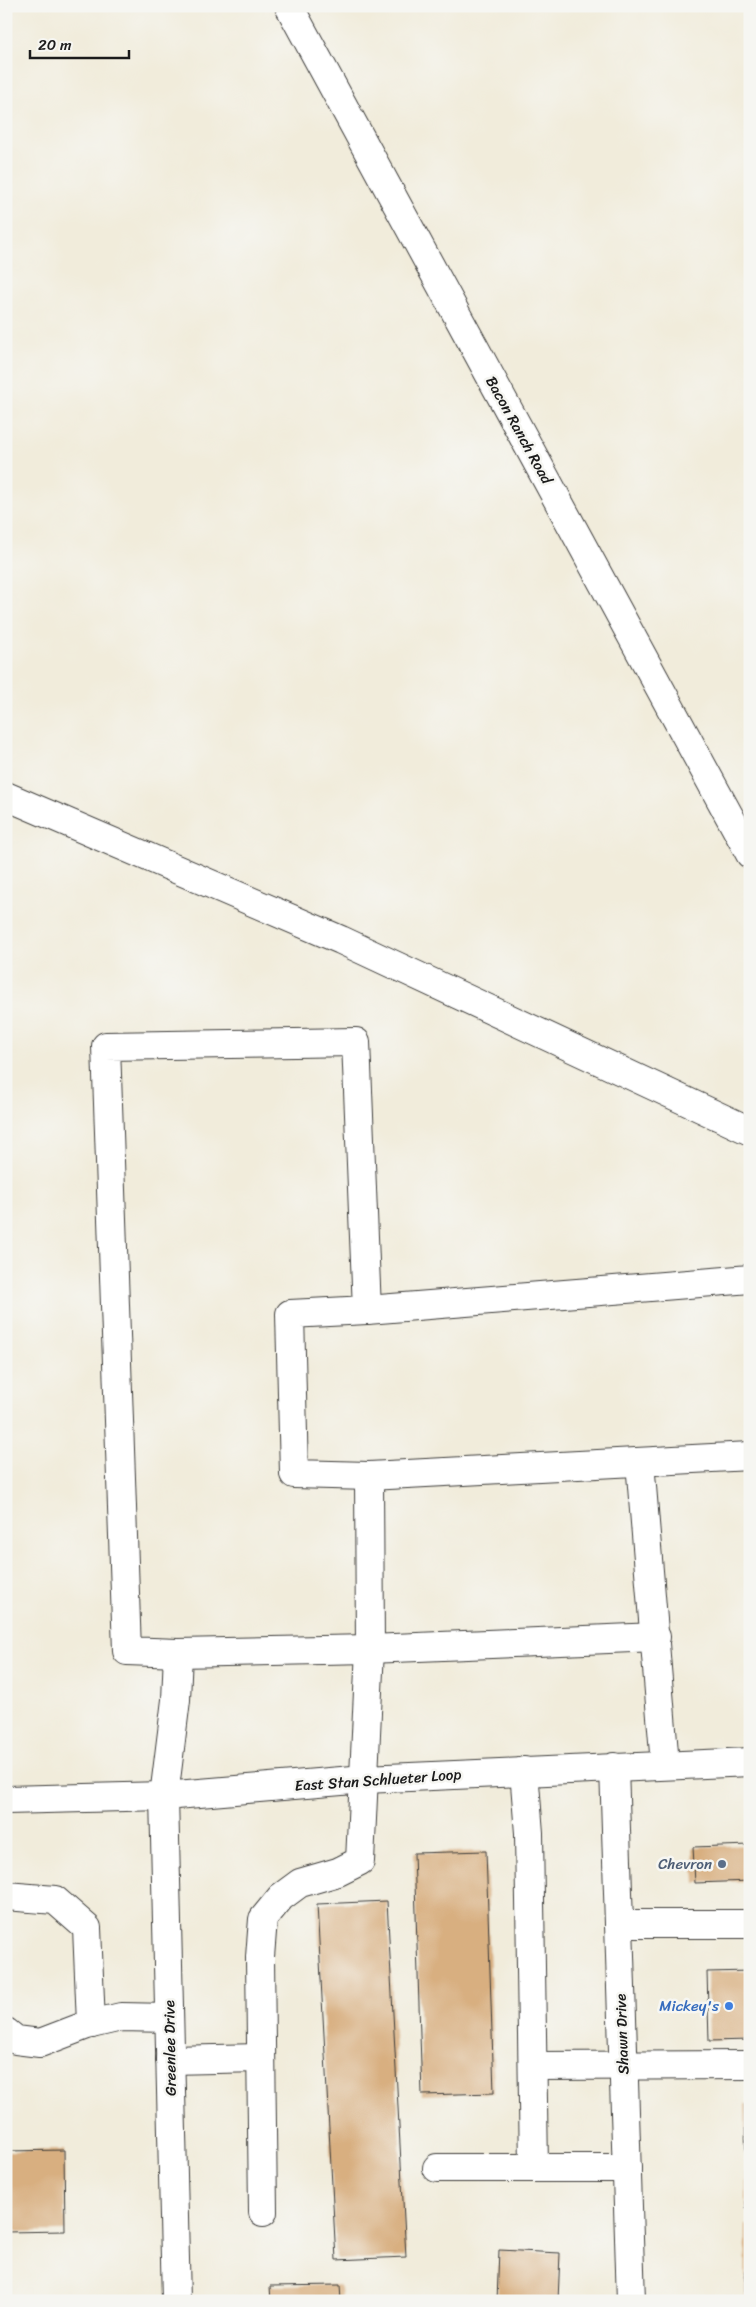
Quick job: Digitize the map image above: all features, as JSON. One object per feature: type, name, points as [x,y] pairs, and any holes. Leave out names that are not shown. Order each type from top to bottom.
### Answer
[{"type":"street","name":"Bacon Ranch Road","points":[[289,6],[750,854]]},
{"type":"street","points":[[6,796],[340,940],[750,1131]]},
{"type":"street","points":[[367,1310],[356,1042],[106,1046],[127,1651],[178,1653],[370,1649],[656,1637]]},
{"type":"street","points":[[750,1279],[367,1310],[290,1314],[294,1474],[369,1476],[750,1456]]},
{"type":"street","points":[[640,1462],[656,1637],[665,1766]]},
{"type":"street","points":[[263,2212],[260,1957],[263,1919],[281,1897],[300,1883],[338,1872],[360,1861],[370,1649],[369,1476]]},
{"type":"street","name":"Greenlee Drive","points":[[176,2301],[164,1796],[176,1700],[178,1653]]},
{"type":"street","name":"East Stan Schlueter Loop","points":[[6,1800],[164,1796],[365,1779],[750,1762]]},
{"type":"street","name":"Shawn Drive","points":[[614,1767],[631,2301]]},
{"type":"street","points":[[524,1771],[529,1833],[534,2066],[534,2168]]},
{"type":"street","points":[[6,1896],[55,1900],[87,1928],[91,2024]]},
{"type":"street","points":[[619,1924],[750,1924]]},
{"type":"street","points":[[6,2032],[16,2040],[40,2043],[91,2024],[121,2016],[169,2018]]},
{"type":"street","points":[[170,2060],[261,2058]]},
{"type":"street","points":[[534,2066],[750,2065]]},
{"type":"street","points":[[437,2168],[626,2168]]},
{"type":"building","name":"Chevron","points":[[750,1845],[750,1881],[695,1883],[693,1847]]},
{"type":"building","points":[[486,1851],[494,2093],[422,2095],[414,1853]]},
{"type":"building","points":[[387,1901],[406,2257],[336,2260],[317,1904]]},
{"type":"building","name":"Mickey's","points":[[750,1971],[750,2040],[709,2041],[707,1972]]},
{"type":"building","points":[[745,2104],[750,2104],[750,2208],[746,2208]]},
{"type":"building","points":[[64,2150],[65,2231],[6,2232],[6,2151]]},
{"type":"building","points":[[746,2225],[750,2225],[750,2301],[745,2301]]},
{"type":"building","points":[[499,2250],[560,2253],[558,2301],[497,2301]]},
{"type":"building","points":[[340,2285],[341,2301],[271,2301],[270,2286]]},
{"type":"place","name":"Chevron","points":[[722,1864]]},
{"type":"place","name":"Mickey's","points":[[729,2006]]}]
